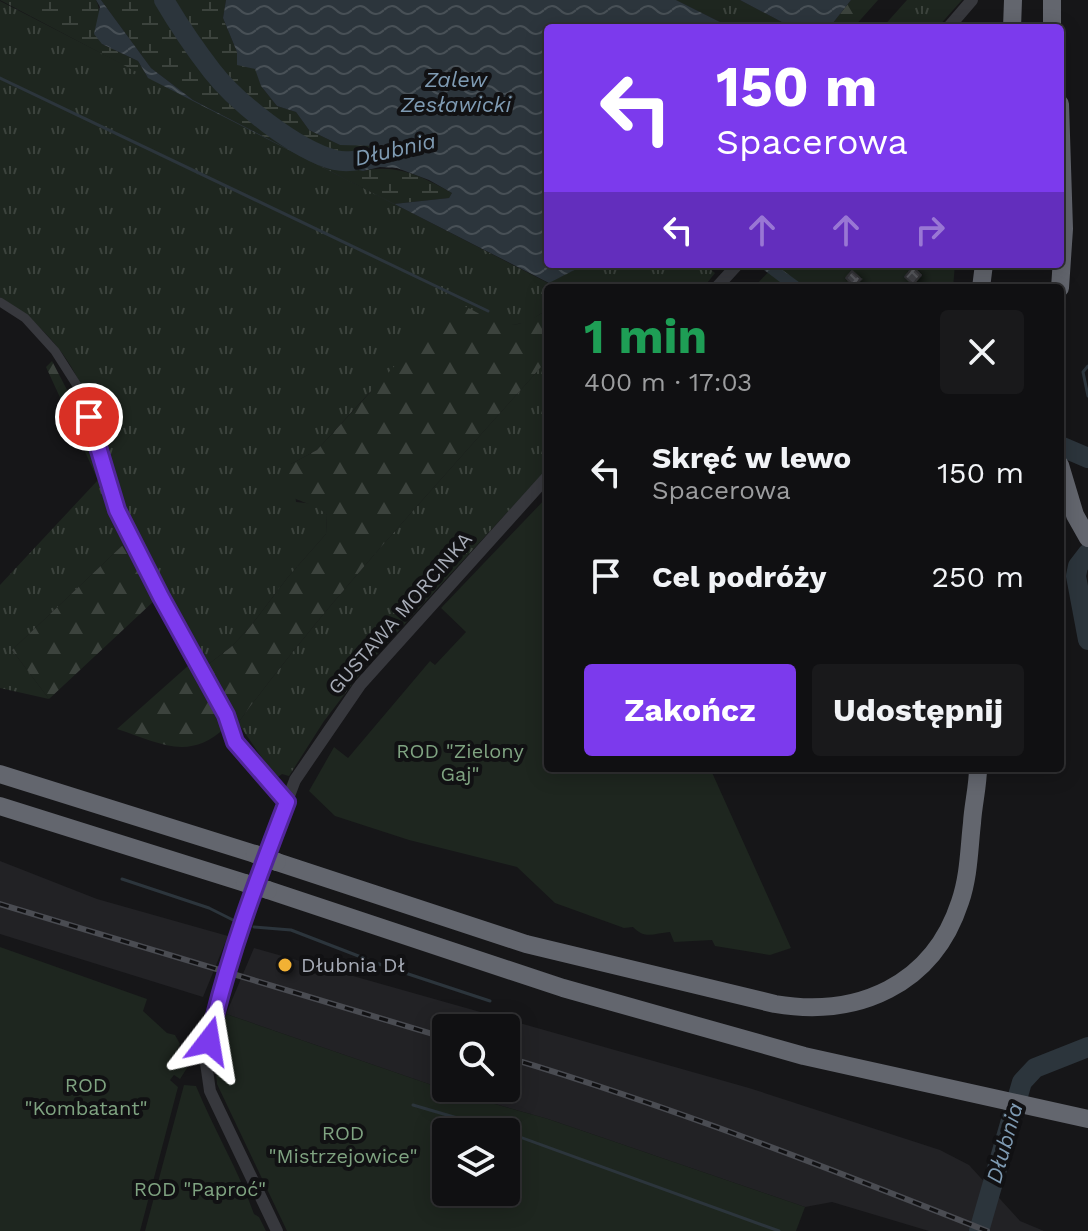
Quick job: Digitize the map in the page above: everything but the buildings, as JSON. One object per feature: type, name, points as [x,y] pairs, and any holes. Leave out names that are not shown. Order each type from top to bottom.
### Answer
[{"type":"highway","points":[[1012,24],[1013,0]]},
{"type":"highway","points":[[1052,0],[1052,24]]},
{"type":"highway","points":[[1064,478],[1075,515],[1088,538]]},
{"type":"highway","points":[[0,774],[526,944],[754,999],[805,1008],[851,1004],[891,988],[928,958],[949,929],[962,896],[978,772]]},
{"type":"highway","points":[[0,806],[268,890],[563,988],[804,1056],[1088,1119]]},
{"type":"street","points":[[951,24],[972,0]]},
{"type":"street","points":[[720,284],[734,268]]},
{"type":"street","points":[[0,302],[25,318],[55,351],[78,387],[100,446],[117,510],[226,715],[235,742],[287,802]]},
{"type":"street","name":"GUSTAWA MORCINKA","points":[[277,1231],[210,1091],[206,1063],[215,1011],[252,894],[295,780],[360,685],[544,480]]},
{"type":"shaded area","points":[[0,861],[97,899],[228,936],[203,997],[0,934]]},
{"type":"shaded area","points":[[254,948],[487,1014],[432,1014],[432,1085],[226,1014]]},
{"type":"shaded area","points":[[520,1023],[749,1088],[940,1150],[969,1165],[1020,1221],[1044,1231],[929,1231],[832,1202],[805,1207],[548,1119],[488,1102],[520,1102]]},
{"type":"green space","points":[[0,0],[96,0],[102,44],[138,61],[148,78]]},
{"type":"green space","points":[[101,0],[226,0],[223,18],[237,52],[237,64],[256,69],[261,86],[277,106],[296,112],[309,130],[340,145],[379,145],[376,151],[347,158],[363,171],[398,170],[452,193],[449,198],[394,204],[193,100],[151,68]]},
{"type":"green space","points":[[676,0],[740,0],[785,24],[724,24]]},
{"type":"green space","points":[[851,0],[878,0],[857,24],[832,24]]},
{"type":"green space","points":[[907,0],[962,0],[941,24],[886,24]]},
{"type":"green space","points":[[0,1],[548,283],[578,268],[709,268],[715,273],[706,284],[544,284],[544,312],[528,322],[507,326],[370,392],[317,450],[291,464],[296,502],[315,504],[327,515],[326,534],[250,627],[206,666],[137,540],[86,396],[73,370],[32,320],[0,297]]},
{"type":"green space","points":[[772,268],[955,268],[953,284],[757,284]]},
{"type":"green space","points":[[460,304],[495,321],[513,325],[544,312],[544,364],[350,583],[238,723],[206,666],[250,627],[326,534],[327,515],[283,491],[291,464],[317,450],[424,334]]},
{"type":"green space","points":[[52,361],[79,413],[98,480],[46,367]]},
{"type":"green space","points":[[544,364],[544,472],[367,665],[324,721],[289,776],[282,774],[275,779],[263,767],[267,765],[238,723],[311,629]]},
{"type":"green space","points":[[98,480],[125,543],[12,650],[49,699],[0,688],[0,585]]},
{"type":"green space","name":"ROD \"Zielony Gaj\"","points":[[544,500],[544,772],[712,772],[791,948],[770,955],[715,946],[712,940],[674,942],[670,932],[646,935],[633,927],[624,928],[555,903],[517,867],[409,840],[335,816],[309,791],[334,747],[348,758],[430,661],[435,665],[466,632],[441,608]]},
{"type":"green space","points":[[125,543],[155,600],[49,699],[12,650]]},
{"type":"green space","points":[[189,665],[226,727],[212,738],[187,747],[161,744],[117,729]]},
{"type":"green space","name":"ROD \"Kombatant\"","points":[[0,947],[147,999],[143,1011],[167,1033],[175,1035],[180,1044],[173,1059],[187,1068],[180,1079],[174,1075],[170,1080],[178,1087],[140,1231],[0,1231]]},
{"type":"green space","name":"ROD \"Mistrzejowice\"","points":[[226,1014],[432,1085],[432,1102],[488,1102],[548,1119],[805,1207],[796,1231],[287,1231],[217,1084],[215,1058],[223,1048],[219,1041]]},
{"type":"green space","name":"ROD \"Paproć\"","points":[[184,1085],[196,1086],[254,1214],[266,1231],[145,1231]]},
{"type":"water","points":[[96,0],[101,0],[151,68],[193,100],[355,184],[148,78],[138,61],[102,44],[94,34],[100,7]]},
{"type":"water","name":"Zalew Zesławicki","points":[[226,0],[676,0],[724,24],[544,24],[544,268],[578,268],[549,283],[394,204],[449,198],[452,193],[429,180],[397,168],[380,167],[363,171],[340,166],[347,158],[376,151],[379,146],[340,145],[309,130],[296,112],[277,106],[261,86],[255,69],[237,65],[237,52],[223,18]]},
{"type":"water","points":[[740,0],[851,0],[832,24],[785,24]]},
{"type":"water","points":[[761,268],[780,268],[802,284],[783,284]]},
{"type":"waterway","name":"Dłubnia","points":[[164,0],[212,71],[236,97],[285,136],[335,160],[371,157]]},
{"type":"waterway","points":[[0,78],[488,311]]},
{"type":"waterway","points":[[1088,366],[1083,372],[1088,396]]},
{"type":"waterway","name":"Dłubnia","points":[[1064,448],[1088,458]]},
{"type":"waterway","name":"Dłubnia","points":[[1088,553],[1078,566],[1076,576],[1088,640]]},
{"type":"waterway","points":[[122,879],[209,908],[235,921]]},
{"type":"waterway","points":[[254,927],[291,930],[387,967],[490,1001]]},
{"type":"waterway","name":"Dłubnia","points":[[979,1231],[1022,1082],[1035,1068],[1088,1047]]},
{"type":"waterway","points":[[413,1105],[457,1118]]},
{"type":"waterway","points":[[520,1137],[779,1231]]},
{"type":"railway","points":[[0,904],[432,1034]]},
{"type":"railway","points":[[520,1061],[688,1117],[987,1231]]},
{"type":"place","name":"Dłubnia Dł","points":[[285,965]]},
{"type":"route","points":[[89,417],[117,510],[226,715],[235,742],[287,802],[252,894],[215,1011],[209,1041]]}]
